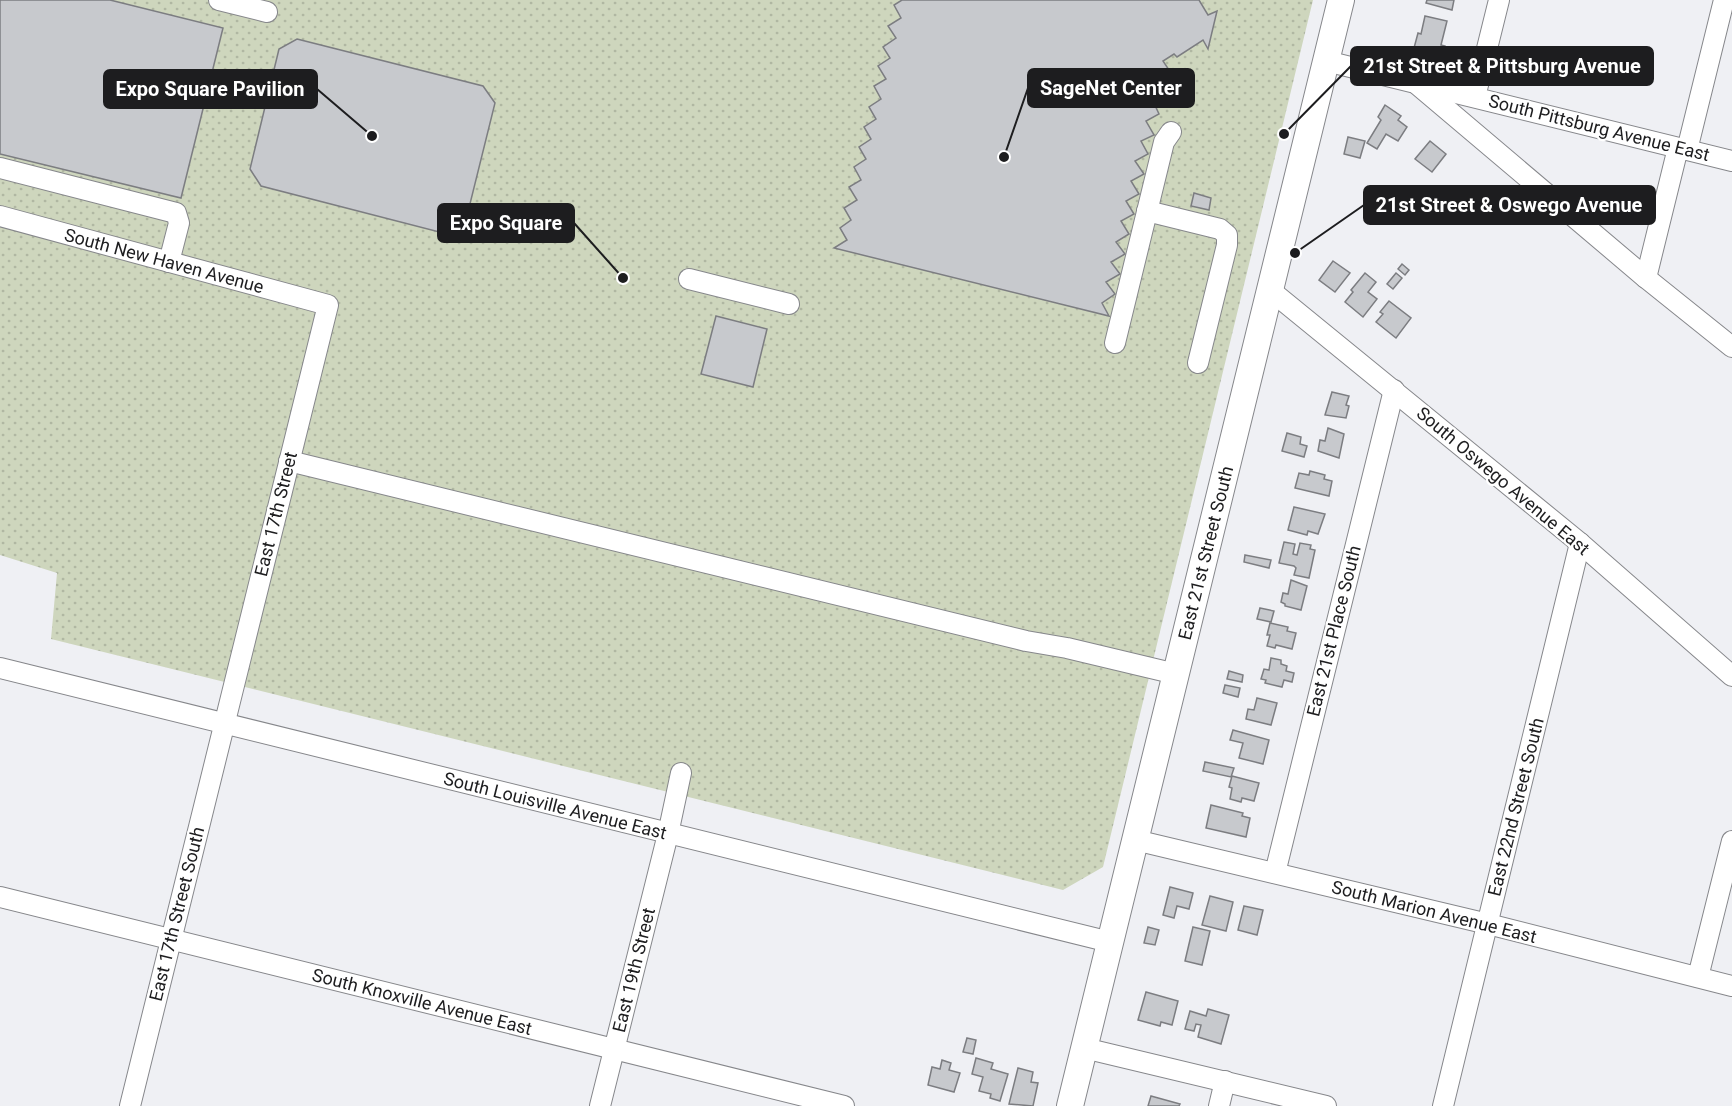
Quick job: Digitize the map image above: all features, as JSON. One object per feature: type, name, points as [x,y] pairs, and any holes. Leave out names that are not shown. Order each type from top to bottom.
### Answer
[{"type":"main road","name":"East 21st Street South","points":[[1070,1106],[1341,0]]},
{"type":"street","points":[[219,0],[267,12]]},
{"type":"street","points":[[1475,97],[1499,0]]},
{"type":"street","points":[[1646,278],[1724,0]]},
{"type":"street","name":"South Pittsburg Avenue East","points":[[1326,61],[1732,161]]},
{"type":"street","points":[[1414,81],[1646,278],[1732,347]]},
{"type":"street","points":[[1115,343],[1164,142],[1171,132]]},
{"type":"street","points":[[0,168],[176,213],[179,223],[169,262]]},
{"type":"street","points":[[1147,211],[1220,229],[1227,235],[1227,245],[1198,363]]},
{"type":"street","name":"South New Haven Avenue","points":[[0,216],[328,305]]},
{"type":"street","points":[[689,279],[789,304]]},
{"type":"street","name":"South Oswego Avenue East","points":[[1270,290],[1580,543],[1732,676]]},
{"type":"street","name":"East 17th Street","points":[[224,723],[328,305]]},
{"type":"street","name":"East 21st Place South","points":[[1275,873],[1394,390]]},
{"type":"street","points":[[289,461],[1006,636],[1176,675]]},
{"type":"street","name":"East 22nd Street South","points":[[1443,1106],[1580,543]]},
{"type":"street","name":"South Louisville Avenue East","points":[[0,668],[1110,942]]},
{"type":"street","name":"East 17th Street South","points":[[130,1106],[224,723]]},
{"type":"street","name":"East 19th Street","points":[[600,1106],[681,773]]},
{"type":"street","name":"South Marion Avenue East","points":[[1135,840],[1488,924],[1732,986]]},
{"type":"street","points":[[1698,977],[1732,841]]},
{"type":"street","name":"South Knoxville Avenue East","points":[[0,897],[844,1106]]},
{"type":"street","points":[[1084,1048],[1326,1106]]},
{"type":"street","points":[[1219,1106],[1225,1081]]},
{"type":"green space","points":[[0,0],[1313,0],[1103,867],[1063,890],[51,639],[57,573],[0,555]]},
{"type":"building","points":[[0,0],[110,0],[223,28],[181,198],[0,154]]},
{"type":"building","points":[[902,0],[1199,0],[1208,15],[1217,11],[1208,49],[1203,40],[1177,57],[1174,54],[1163,61],[1171,73],[1157,81],[1167,93],[1153,101],[1159,114],[1146,121],[1154,135],[1141,141],[1148,154],[1135,161],[1144,174],[1131,181],[1139,194],[1126,201],[1134,214],[1121,221],[1129,234],[1116,242],[1125,254],[1111,262],[1120,274],[1106,282],[1115,294],[1102,303],[1109,316],[834,248],[847,240],[840,228],[851,220],[844,208],[857,200],[849,187],[861,180],[854,167],[866,159],[859,147],[871,139],[864,127],[876,119],[869,107],[881,99],[874,86],[886,79],[878,66],[890,58],[883,47],[896,38],[888,26],[901,18],[894,5]]},
{"type":"building","points":[[1427,0],[1454,0],[1452,10],[1426,3]]},
{"type":"building","points":[[1425,16],[1447,21],[1441,45],[1445,46],[1443,55],[1414,48],[1418,33],[1421,34]]},
{"type":"building","points":[[297,39],[483,86],[495,103],[465,224],[447,234],[261,186],[250,169],[279,49]]},
{"type":"building","points":[[1385,105],[1401,116],[1398,120],[1407,127],[1398,141],[1386,134],[1377,149],[1367,143],[1381,120],[1378,117]]},
{"type":"building","points":[[1348,137],[1365,141],[1360,158],[1344,154]]},
{"type":"building","points":[[1430,141],[1446,154],[1432,172],[1415,159]]},
{"type":"building","points":[[1194,193],[1211,198],[1209,210],[1191,206]]},
{"type":"building","points":[[1333,261],[1350,273],[1335,292],[1319,280]]},
{"type":"building","points":[[1402,264],[1409,270],[1405,275],[1398,269]]},
{"type":"building","points":[[1365,273],[1376,282],[1368,292],[1377,299],[1363,317],[1345,302],[1353,292],[1351,290]]},
{"type":"building","points":[[1396,273],[1402,278],[1393,289],[1387,284]]},
{"type":"building","points":[[1389,301],[1411,318],[1396,338],[1376,322],[1383,314],[1380,312]]},
{"type":"building","points":[[716,316],[767,329],[753,387],[701,374]]},
{"type":"building","points":[[1332,392],[1349,396],[1346,418],[1325,415]]},
{"type":"building","points":[[1328,428],[1344,434],[1339,458],[1318,451],[1320,440],[1325,441]]},
{"type":"building","points":[[1287,433],[1301,437],[1300,444],[1307,446],[1304,457],[1282,451]]},
{"type":"building","points":[[1310,471],[1325,475],[1324,479],[1332,481],[1329,496],[1295,488],[1299,473],[1309,475]]},
{"type":"building","points":[[1294,507],[1325,514],[1318,534],[1308,531],[1307,535],[1288,530]]},
{"type":"building","points":[[1284,542],[1295,544],[1293,554],[1297,555],[1300,543],[1311,545],[1310,549],[1315,550],[1309,578],[1294,575],[1296,568],[1294,566],[1279,563]]},
{"type":"building","points":[[1245,555],[1271,560],[1269,568],[1244,562]]},
{"type":"building","points":[[1291,580],[1307,586],[1301,610],[1285,606],[1281,602],[1283,593],[1288,594]]},
{"type":"building","points":[[1260,608],[1274,611],[1271,622],[1257,619]]},
{"type":"building","points":[[1270,623],[1288,627],[1287,631],[1296,633],[1292,649],[1276,645],[1275,648],[1267,646]]},
{"type":"building","points":[[1271,658],[1281,660],[1281,664],[1287,666],[1286,671],[1294,673],[1292,682],[1284,680],[1282,687],[1265,683],[1266,680],[1261,679],[1264,669],[1269,670]]},
{"type":"building","points":[[1229,671],[1243,675],[1242,682],[1227,679]]},
{"type":"building","points":[[1225,685],[1240,688],[1238,697],[1223,693]]},
{"type":"building","points":[[1257,698],[1277,703],[1271,725],[1246,719],[1248,709],[1254,710]]},
{"type":"building","points":[[1233,730],[1269,740],[1263,764],[1239,758],[1243,743],[1230,740]]},
{"type":"building","points":[[1205,762],[1234,768],[1231,777],[1203,771]]},
{"type":"building","points":[[1232,776],[1259,783],[1254,801],[1242,798],[1241,802],[1230,799],[1232,788],[1229,787]]},
{"type":"building","points":[[1211,805],[1243,813],[1242,816],[1250,818],[1246,837],[1206,828]]},
{"type":"building","points":[[1170,887],[1193,893],[1189,909],[1177,906],[1174,918],[1163,915]]},
{"type":"building","points":[[1210,896],[1233,902],[1226,931],[1202,925]]},
{"type":"building","points":[[1244,906],[1263,910],[1257,935],[1238,930]]},
{"type":"building","points":[[1148,927],[1159,930],[1155,945],[1144,943]]},
{"type":"building","points":[[1193,927],[1210,931],[1202,965],[1185,961]]},
{"type":"building","points":[[1146,992],[1178,1001],[1172,1025],[1161,1022],[1160,1026],[1138,1020]]},
{"type":"building","points":[[1208,1009],[1229,1015],[1221,1044],[1198,1037],[1201,1025],[1196,1024],[1194,1031],[1185,1029],[1190,1011],[1206,1016]]},
{"type":"building","points":[[967,1038],[976,1040],[973,1054],[963,1052]]},
{"type":"building","points":[[976,1058],[993,1063],[991,1069],[1008,1074],[1000,1101],[990,1098],[991,1094],[979,1091],[983,1077],[972,1074]]},
{"type":"building","points":[[942,1060],[951,1063],[949,1070],[960,1073],[954,1092],[928,1085],[932,1067],[940,1069]]},
{"type":"building","points":[[1018,1068],[1033,1072],[1031,1082],[1038,1083],[1033,1106],[1009,1104]]},
{"type":"building","points":[[1151,1096],[1180,1104],[1179,1106],[1148,1106]]},
{"type":"place","name":"21st Street & Pittsburg Avenue","points":[[1284,134]]},
{"type":"place","name":"Expo Square Pavilion","points":[[372,136]]},
{"type":"place","name":"SageNet Center","points":[[1004,157]]},
{"type":"place","name":"21st Street & Oswego Avenue","points":[[1295,253]]},
{"type":"place","name":"Expo Square","points":[[623,278]]}]
